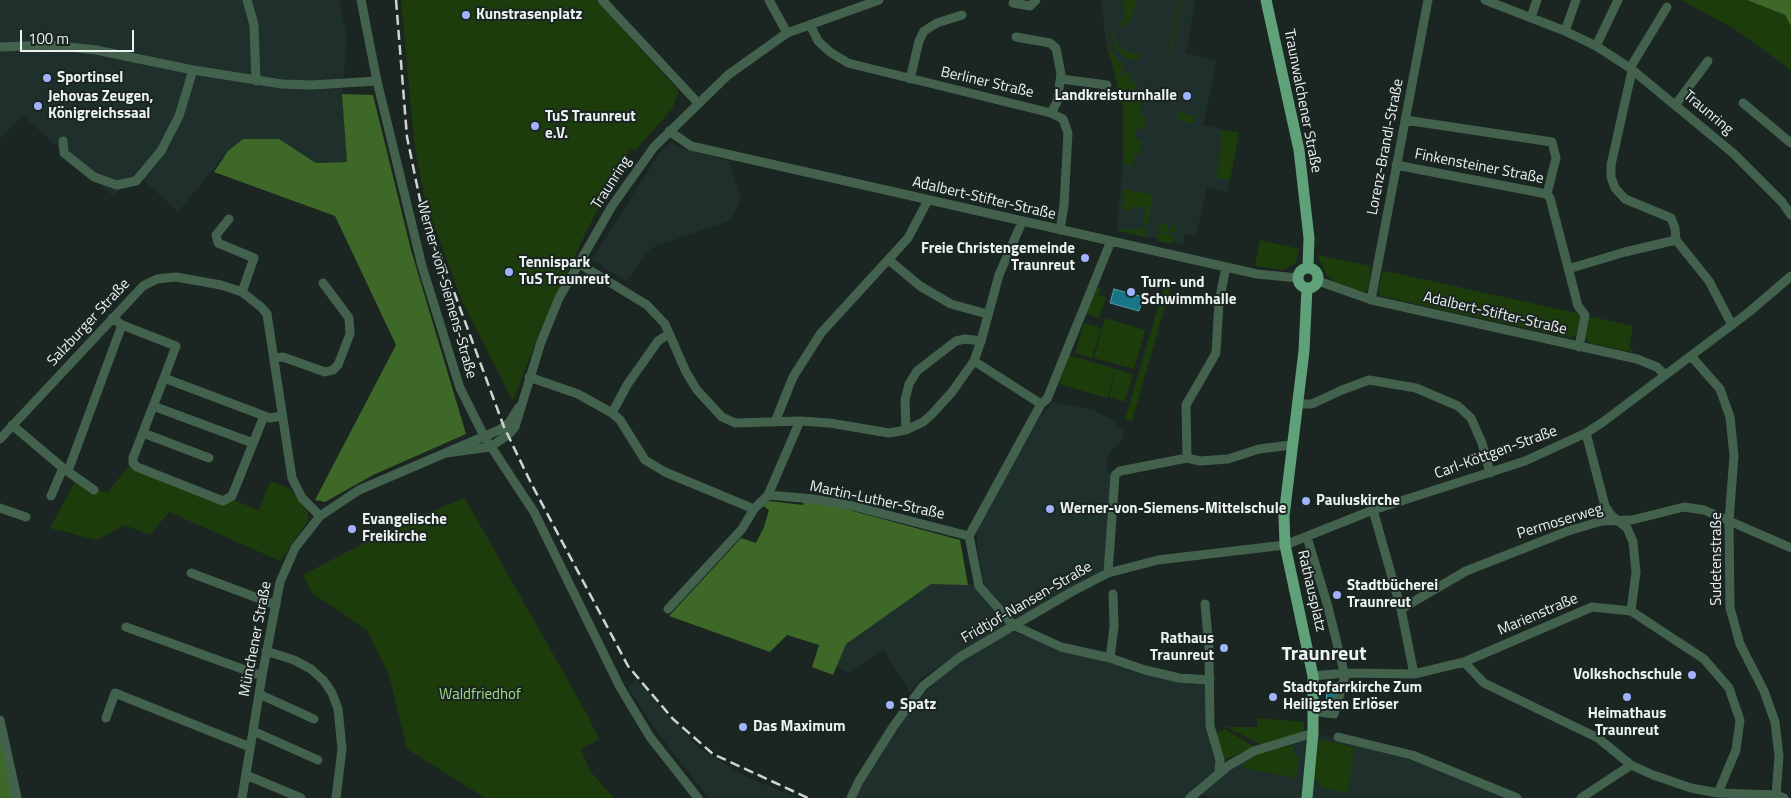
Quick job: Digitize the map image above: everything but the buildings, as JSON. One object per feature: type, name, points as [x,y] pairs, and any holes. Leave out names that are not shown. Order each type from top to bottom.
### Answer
[{"type":"main road","name":"Traunwalchener Straße","points":[[1266,0],[1299,150],[1309,238],[1308,268]]},
{"type":"main road","points":[[1308,268],[1316,272],[1318,281],[1314,286],[1307,288],[1299,284],[1298,278],[1300,272],[1308,268]]},
{"type":"main road","points":[[1285,545],[1284,503],[1304,351],[1307,288]]},
{"type":"main road","name":"Rathausplatz","points":[[1285,545],[1313,676],[1313,733],[1307,798]]},
{"type":"street","points":[[247,0],[254,25],[256,81]]},
{"type":"street","name":"Werner-von-Siemens-Straße","points":[[361,0],[377,81],[422,266],[460,388],[490,447],[534,512],[620,687],[650,737],[698,798]]},
{"type":"street","points":[[602,0],[698,103]]},
{"type":"street","points":[[769,0],[787,33]]},
{"type":"street","name":"Traunring","points":[[490,447],[508,435],[515,427],[520,415],[521,403],[529,377],[559,298],[612,206],[647,156],[669,131],[728,75],[787,33],[879,0]]},
{"type":"street","points":[[1013,3],[1030,6],[1036,0]]},
{"type":"street","name":"Lorenz-Brandl-Straße","points":[[1371,300],[1428,0]]},
{"type":"street","name":"Traunring","points":[[1485,0],[1501,3],[1530,18],[1596,46],[1632,69],[1733,153],[1782,202],[1791,215]]},
{"type":"street","points":[[1530,18],[1537,0]]},
{"type":"street","points":[[1564,31],[1576,0]]},
{"type":"street","points":[[1596,46],[1618,0]]},
{"type":"street","points":[[1667,7],[1632,69],[1611,165],[1611,177],[1615,188],[1625,199],[1670,218],[1675,228],[1676,240],[1709,281],[1732,325]]},
{"type":"street","points":[[910,79],[919,41],[924,31],[937,23],[962,15]]},
{"type":"street","name":"Berliner Straße","points":[[810,25],[818,41],[841,60],[867,69],[1052,113]]},
{"type":"street","points":[[1016,37],[1050,43],[1056,48],[1061,78],[1052,113],[1063,119],[1068,133],[1064,205],[1060,230]]},
{"type":"street","points":[[0,46],[50,45],[96,50],[256,81],[312,85],[377,81]]},
{"type":"street","points":[[1676,104],[1708,60]]},
{"type":"street","points":[[63,141],[64,153],[94,177],[117,186],[136,181],[161,151],[175,125],[193,70]]},
{"type":"street","points":[[1061,78],[1107,85]]},
{"type":"street","points":[[1743,103],[1791,142]]},
{"type":"street","points":[[1405,120],[1552,142],[1556,158],[1548,194]]},
{"type":"street","name":"Adalbert-Stifter-Straße","points":[[669,131],[691,146],[1226,267],[1273,277],[1298,278]]},
{"type":"street","name":"Finkensteiner Straße","points":[[1396,165],[1548,194],[1578,306],[1585,315],[1578,347]]},
{"type":"street","points":[[775,422],[793,377],[821,333],[908,238],[928,200]]},
{"type":"street","points":[[229,219],[216,234],[218,242],[254,258],[242,292]]},
{"type":"street","points":[[578,263],[647,305],[665,324],[686,372],[713,410],[735,423],[800,421],[830,423],[889,433],[906,430],[923,422],[952,392],[974,361],[998,275],[1022,222]]},
{"type":"street","points":[[1568,269],[1625,252],[1676,240]]},
{"type":"street","points":[[1111,241],[1048,394],[969,536],[979,586],[988,599],[1013,625],[1061,647],[1110,658],[1146,670],[1179,678],[1210,680]]},
{"type":"street","points":[[888,260],[920,286],[951,304],[987,314]]},
{"type":"street","points":[[1187,458],[1186,405],[1216,352],[1219,302],[1226,267]]},
{"type":"street","name":"Carl-Köttgen-Straße","points":[[1285,545],[1373,510],[1490,474],[1525,461],[1586,433],[1732,325],[1791,276]]},
{"type":"street","name":"Salzburger Straße","points":[[0,439],[143,286],[157,279],[176,277],[197,279],[242,292],[261,306],[267,314],[292,478],[302,498],[320,516]]},
{"type":"street","name":"Adalbert-Stifter-Straße","points":[[1318,281],[1371,300],[1650,363],[1665,375]]},
{"type":"street","points":[[274,358],[283,357],[325,372],[333,370],[338,365],[350,334],[349,318],[323,283]]},
{"type":"street","points":[[112,318],[122,325],[176,346],[133,458],[133,463],[137,467],[223,500],[232,496],[264,416]]},
{"type":"street","points":[[52,496],[65,469],[122,325]]},
{"type":"street","points":[[612,413],[627,385],[658,341],[669,334]]},
{"type":"street","points":[[906,430],[904,400],[909,384],[917,371],[956,342],[965,339],[981,341]]},
{"type":"street","name":"Sudetenstraße","points":[[1690,356],[1720,390],[1730,417],[1734,456],[1729,521],[1730,608],[1740,644],[1764,691],[1775,722],[1779,756],[1780,796]]},
{"type":"street","points":[[974,361],[1041,404]]},
{"type":"street","points":[[529,377],[578,394],[612,413],[620,420],[645,460],[665,472],[754,509]]},
{"type":"street","points":[[164,378],[270,418],[282,416]]},
{"type":"street","points":[[1297,404],[1312,404],[1369,380],[1416,388],[1458,406],[1471,418],[1482,443],[1490,474]]},
{"type":"street","name":"Traunring","points":[[484,436],[509,423],[521,403]]},
{"type":"street","points":[[153,406],[253,443]]},
{"type":"street","points":[[668,609],[742,529],[754,509],[768,495],[800,421]]},
{"type":"street","points":[[12,425],[65,469],[94,490]]},
{"type":"street","points":[[143,433],[209,458]]},
{"type":"street","points":[[1586,433],[1607,512],[1627,528],[1633,542],[1636,572],[1631,611]]},
{"type":"street","name":"Münchener Straße","points":[[242,798],[266,651],[280,582],[292,553],[320,516],[359,490],[484,436]]},
{"type":"street","points":[[1108,573],[1115,475],[1125,468],[1187,458],[1200,461],[1228,459],[1259,449],[1291,445]]},
{"type":"street","name":"Münchener Straße","points":[[446,454],[490,447]]},
{"type":"street","name":"Martin-Luther-Straße","points":[[768,495],[853,506],[969,536]]},
{"type":"street","name":"Permoserweg","points":[[1401,609],[1466,571],[1514,550],[1602,521],[1632,520],[1684,507],[1704,510],[1791,548]]},
{"type":"street","points":[[0,508],[26,517]]},
{"type":"street","points":[[1373,510],[1401,609],[1414,674]]},
{"type":"street","name":"Rathausplatz","points":[[1307,537],[1332,606],[1345,672]]},
{"type":"street","name":"Fridtjof-Nansen-Straße","points":[[851,798],[893,727],[923,686],[960,657],[1013,625],[1108,573],[1158,560],[1285,545]]},
{"type":"street","points":[[191,574],[276,605]]},
{"type":"street","points":[[1110,658],[1114,627],[1113,594]]},
{"type":"street","points":[[1206,604],[1210,680],[1210,726],[1220,760],[1219,773]]},
{"type":"street","name":"Marienstraße","points":[[1313,676],[1345,672],[1414,674],[1464,662],[1592,607],[1631,611],[1704,659],[1729,688],[1740,720],[1736,750],[1718,793]]},
{"type":"street","points":[[126,627],[262,676]]},
{"type":"street","points":[[266,651],[294,660],[311,670],[324,681],[332,694],[338,708],[342,749],[336,798]]},
{"type":"street","points":[[1464,662],[1484,683],[1598,738],[1631,765],[1691,788],[1718,793],[1780,796]]},
{"type":"street","points":[[1313,711],[1334,714],[1345,672]]},
{"type":"street","points":[[106,718],[115,693],[250,747]]},
{"type":"street","points":[[259,694],[314,719]]},
{"type":"street","points":[[0,720],[17,798]]},
{"type":"street","points":[[253,731],[318,760]]},
{"type":"street","points":[[1190,798],[1219,773],[1259,748],[1313,733]]},
{"type":"street","points":[[1338,738],[1412,756],[1516,798]]},
{"type":"street","points":[[1581,798],[1631,765]]},
{"type":"street","points":[[246,775],[301,798]]},
{"type":"shaded area","points":[[0,0],[340,0],[347,41],[342,94],[348,162],[316,163],[279,139],[228,151],[178,212],[137,174],[113,196],[23,116],[0,139]]},
{"type":"shaded area","points":[[1101,0],[1195,0],[1186,53],[1217,61],[1203,125],[1239,133],[1227,192],[1207,187],[1196,236],[1185,234],[1183,244],[1117,231],[1124,149],[1123,109],[1117,79],[1107,50]]},
{"type":"shaded area","points":[[671,143],[688,150],[729,161],[741,200],[730,221],[651,248],[626,281],[591,260],[663,148]]},
{"type":"shaded area","name":"Werner-von-Siemens-Mittelschule","points":[[1052,402],[1093,410],[1113,420],[1123,431],[1123,439],[1109,453],[1106,467],[1112,479],[1108,573],[1013,625],[983,581],[977,543],[977,527],[1039,419]]},
{"type":"shaded area","points":[[953,582],[977,585],[1008,625],[920,678],[910,693],[884,650],[850,673],[822,659],[931,583]]},
{"type":"shaded area","points":[[1012,632],[1092,655],[1210,680],[1210,707],[1220,760],[1228,765],[1313,733],[1412,755],[1518,798],[1215,798],[1194,793],[1193,796],[1203,798],[851,798],[893,727],[960,657]]},
{"type":"shaded area","points":[[636,679],[699,748],[744,776],[798,798],[709,798],[659,734],[628,688]]},
{"type":"green space","name":"TuS Traunreut e.V.","points":[[401,0],[596,0],[679,91],[672,109],[635,151],[630,149],[586,232],[539,334],[513,401],[462,301],[425,201],[414,142]]},
{"type":"green space","points":[[1123,0],[1137,0],[1131,19],[1123,27],[1119,23],[1125,20]]},
{"type":"green space","points":[[1179,0],[1181,0],[1171,53],[1169,52]]},
{"type":"green space","points":[[1681,0],[1747,0],[1785,15],[1791,26],[1791,70],[1736,30]]},
{"type":"green space","points":[[1747,0],[1791,0],[1791,26],[1785,15]]},
{"type":"green space","points":[[1115,28],[1114,36],[1117,45],[1127,52],[1139,54],[1138,61],[1125,58],[1115,48],[1111,36]]},
{"type":"green space","points":[[1107,43],[1114,55],[1122,63],[1123,68],[1118,75],[1120,77],[1124,72],[1130,73],[1129,81],[1136,82],[1134,92],[1143,94],[1139,116],[1146,117],[1144,129],[1136,129],[1135,139],[1142,140],[1140,155],[1135,154],[1132,166],[1123,164],[1123,109]]},
{"type":"green space","points":[[342,94],[373,95],[411,250],[466,434],[373,475],[325,502],[315,500],[396,345],[335,216],[214,172],[228,151],[243,139],[279,139],[316,163],[347,162]]},
{"type":"green space","points":[[1178,111],[1191,116],[1195,114],[1193,124],[1177,119]]},
{"type":"green space","points":[[1222,130],[1239,133],[1230,180],[1217,178]]},
{"type":"green space","points":[[1124,189],[1153,195],[1148,224],[1143,224],[1145,207],[1132,207],[1130,211],[1122,209]]},
{"type":"green space","points":[[1160,223],[1168,224],[1167,231],[1171,231],[1172,225],[1176,225],[1174,234],[1158,230]]},
{"type":"green space","points":[[1141,227],[1147,230],[1145,237],[1119,231],[1119,228],[1134,230]]},
{"type":"green space","points":[[1159,232],[1174,236],[1172,244],[1157,241]]},
{"type":"green space","points":[[1260,240],[1299,249],[1296,263],[1284,270],[1255,266]]},
{"type":"green space","points":[[1317,255],[1371,266],[1368,290],[1364,292],[1355,291],[1335,283],[1326,274]]},
{"type":"green space","points":[[1386,271],[1576,313],[1580,317],[1576,335],[1570,338],[1381,296],[1378,292],[1382,273]]},
{"type":"green space","points":[[1095,287],[1101,289],[1099,295],[1106,297],[1099,318],[1084,313]]},
{"type":"green space","points":[[1164,287],[1170,289],[1132,421],[1125,419]]},
{"type":"green space","points":[[1593,317],[1633,326],[1629,349],[1635,350],[1632,352],[1589,343],[1585,337],[1588,319]]},
{"type":"green space","points":[[1105,318],[1145,330],[1134,369],[1094,358]]},
{"type":"green space","points":[[1084,323],[1101,328],[1092,358],[1075,353]]},
{"type":"green space","points":[[1068,355],[1133,374],[1125,402],[1109,397],[1115,372],[1107,398],[1059,384]]},
{"type":"green space","points":[[129,466],[222,502],[231,499],[259,510],[270,481],[289,488],[308,512],[308,521],[280,561],[169,512],[150,535],[125,525],[97,540],[50,528],[75,481],[107,493]]},
{"type":"green space","name":"Waldfriedhof","points":[[465,498],[588,716],[599,739],[581,749],[590,771],[614,798],[485,798],[407,749],[389,675],[367,630],[312,593],[303,575],[402,523]]},
{"type":"green space","points":[[769,501],[803,505],[804,501],[838,507],[960,540],[968,585],[931,584],[846,644],[833,675],[812,667],[819,645],[787,635],[770,652],[669,616],[741,538],[756,543],[764,527],[769,510],[763,506]]},
{"type":"green space","points":[[1258,718],[1304,722],[1304,733],[1262,745],[1226,727],[1257,727]]},
{"type":"green space","points":[[1224,729],[1255,747],[1223,760],[1216,733]]},
{"type":"green space","points":[[0,735],[14,798],[0,798]]},
{"type":"green space","points":[[1316,739],[1354,747],[1348,793],[1322,788],[1313,775]]},
{"type":"green space","points":[[1293,745],[1295,756],[1299,756],[1296,778],[1243,768],[1243,764],[1261,752]]},
{"type":"water","points":[[1114,289],[1143,297],[1139,311],[1110,303]]},
{"type":"water","points":[[1341,682],[1333,707],[1326,706],[1327,684]]},
{"type":"railway","points":[[396,0],[407,137],[420,200],[504,427],[531,483],[628,666],[673,719],[713,754],[808,798]]},
{"type":"place","name":"Kunstrasenplatz","points":[[466,15]]},
{"type":"place","name":"Sportinsel","points":[[47,78]]},
{"type":"place","name":"Landkreisturnhalle","points":[[1187,96]]},
{"type":"place","name":"Jehovas Zeugen, Königreichssaal","points":[[38,106]]},
{"type":"place","name":"TuS Traunreut e.V.","points":[[535,126]]},
{"type":"place","name":"Freie Christengemeinde Traunreut","points":[[1085,258]]},
{"type":"place","name":"Tennispark TuS Traunreut","points":[[509,272]]},
{"type":"place","name":"Turn- und Schwimmhalle","points":[[1131,292]]},
{"type":"place","name":"Pauluskirche","points":[[1306,501]]},
{"type":"place","name":"Werner-von-Siemens-Mittelschule","points":[[1050,509]]},
{"type":"place","name":"Evangelische Freikirche","points":[[352,529]]},
{"type":"place","name":"Stadtbücherei Traunreut","points":[[1337,595]]},
{"type":"place","name":"Rathaus Traunreut","points":[[1224,648]]},
{"type":"place","name":"Volkshochschule","points":[[1692,675]]},
{"type":"place","name":"Stadtpfarrkirche Zum Heiligsten Erlöser","points":[[1273,697]]},
{"type":"place","name":"Heimathaus Traunreut","points":[[1627,697]]},
{"type":"place","name":"Spatz","points":[[890,705]]},
{"type":"place","name":"Das Maximum","points":[[743,727]]},
{"type":"district","name":"Traunreut","points":[[1324,655]]}]
